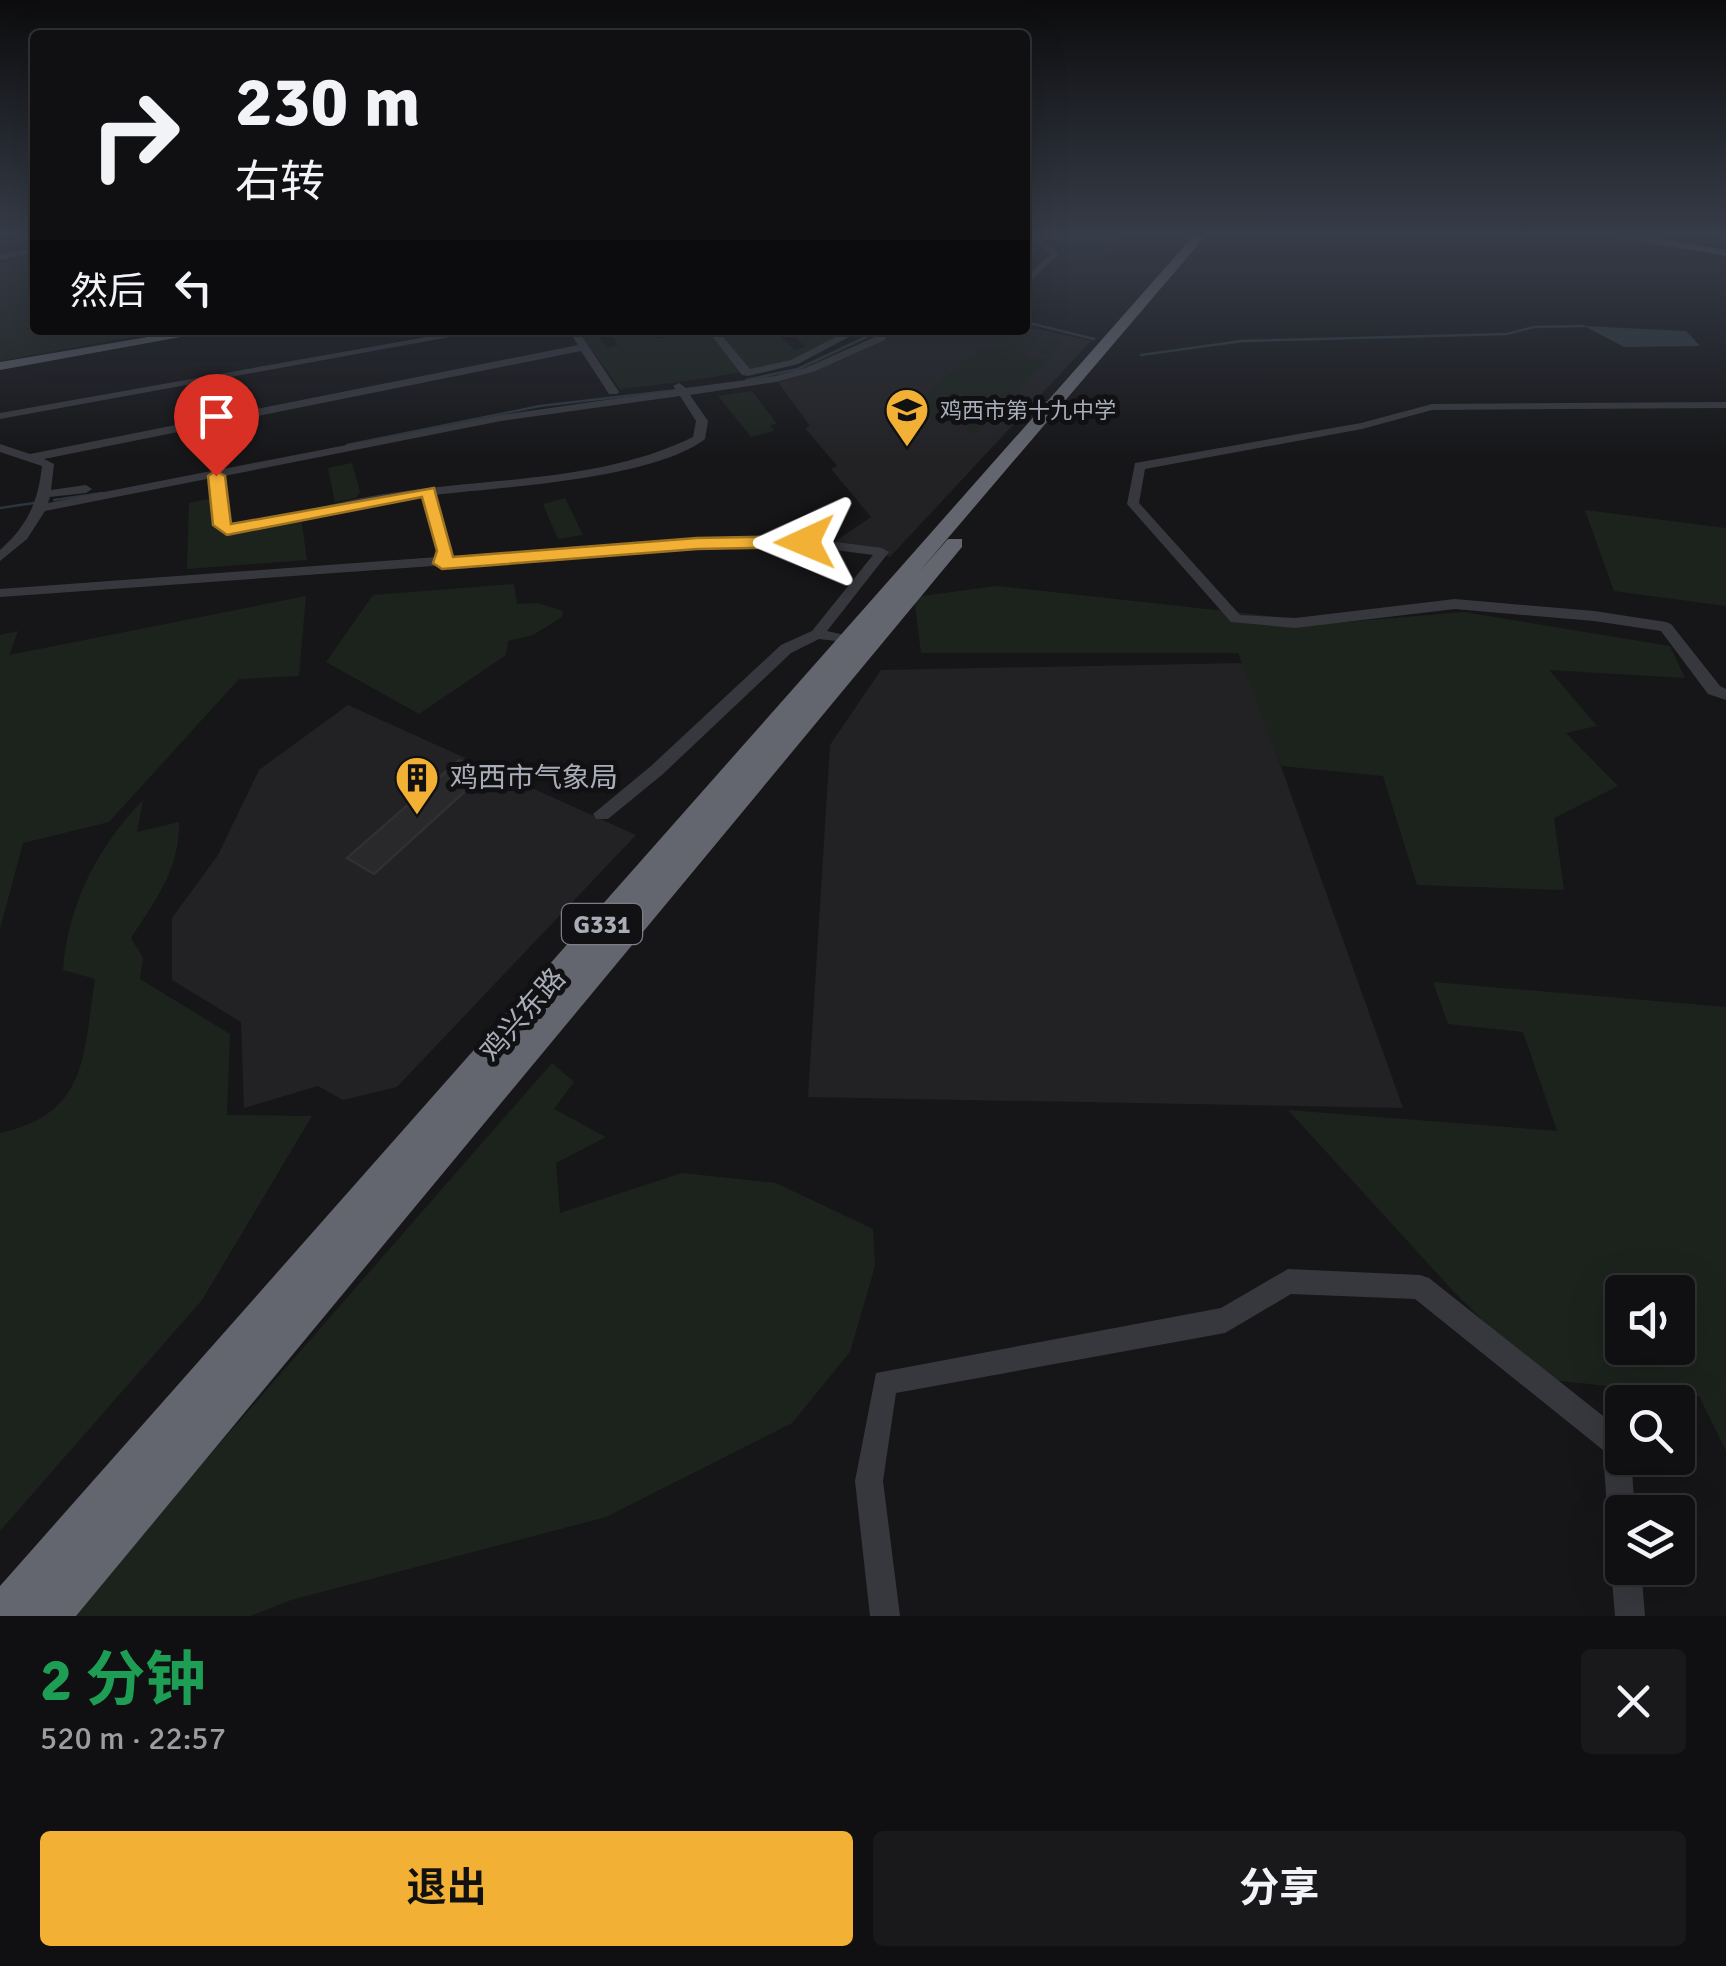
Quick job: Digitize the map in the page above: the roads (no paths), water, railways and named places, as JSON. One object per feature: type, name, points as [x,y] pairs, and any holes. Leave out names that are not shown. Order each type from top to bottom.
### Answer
[{"type":"highway","name":"鸡兴东路","points":[[2,1616],[1136,308]]},
{"type":"highway","name":"鸡兴东路","points":[[48,1616],[1153,308]]},
{"type":"main road","points":[[0,366],[183,335]]},
{"type":"street","points":[[0,416],[456,335]]},
{"type":"street","points":[[576,335],[613,392]]},
{"type":"street","points":[[715,335],[747,377]]},
{"type":"street","points":[[821,335],[830,344]]},
{"type":"street","points":[[747,377],[794,362],[847,335]]},
{"type":"street","points":[[217,471],[500,418],[809,370],[877,340],[864,335]]},
{"type":"street","points":[[29,458],[584,347]]},
{"type":"street","points":[[44,501],[151,485],[509,406],[613,392],[680,388]]},
{"type":"street","points":[[217,471],[222,525],[227,530],[428,491],[602,468],[686,447],[703,430],[680,388]]},
{"type":"street","points":[[1726,405],[1432,407],[1362,426],[1139,466],[1134,504],[1236,619],[1295,623],[1455,604],[1594,616],[1666,627],[1714,690],[1726,695]]},
{"type":"street","points":[[0,448],[48,464],[44,501],[34,528],[0,557]]},
{"type":"street","points":[[428,491],[446,551],[442,563]]},
{"type":"street","points":[[0,593],[697,544],[805,542],[882,552],[817,634],[786,649],[657,770],[602,814]]},
{"type":"street","points":[[817,634],[848,640]]},
{"type":"street","points":[[885,1616],[869,1481],[885,1382],[1225,1320],[1288,1282],[1420,1287],[1616,1444],[1620,1495]]},
{"type":"street","points":[[1627,1585],[1630,1616]]},
{"type":"waterway","points":[[1030,323],[1094,339]]},
{"type":"waterway","points":[[1141,355],[1242,341],[1507,334],[1534,327],[1584,326]]},
{"type":"waterway","points":[[746,380],[798,369],[870,335]]},
{"type":"waterway","points":[[347,445],[540,406],[677,390]]},
{"type":"waterway","points":[[54,500],[102,493]]},
{"type":"waterway","points":[[0,508],[34,503]]},
{"type":"place","name":"鸡西市第十九中学","points":[[907,448]]},
{"type":"place","name":"鸡西市气象局","points":[[417,816]]}]
